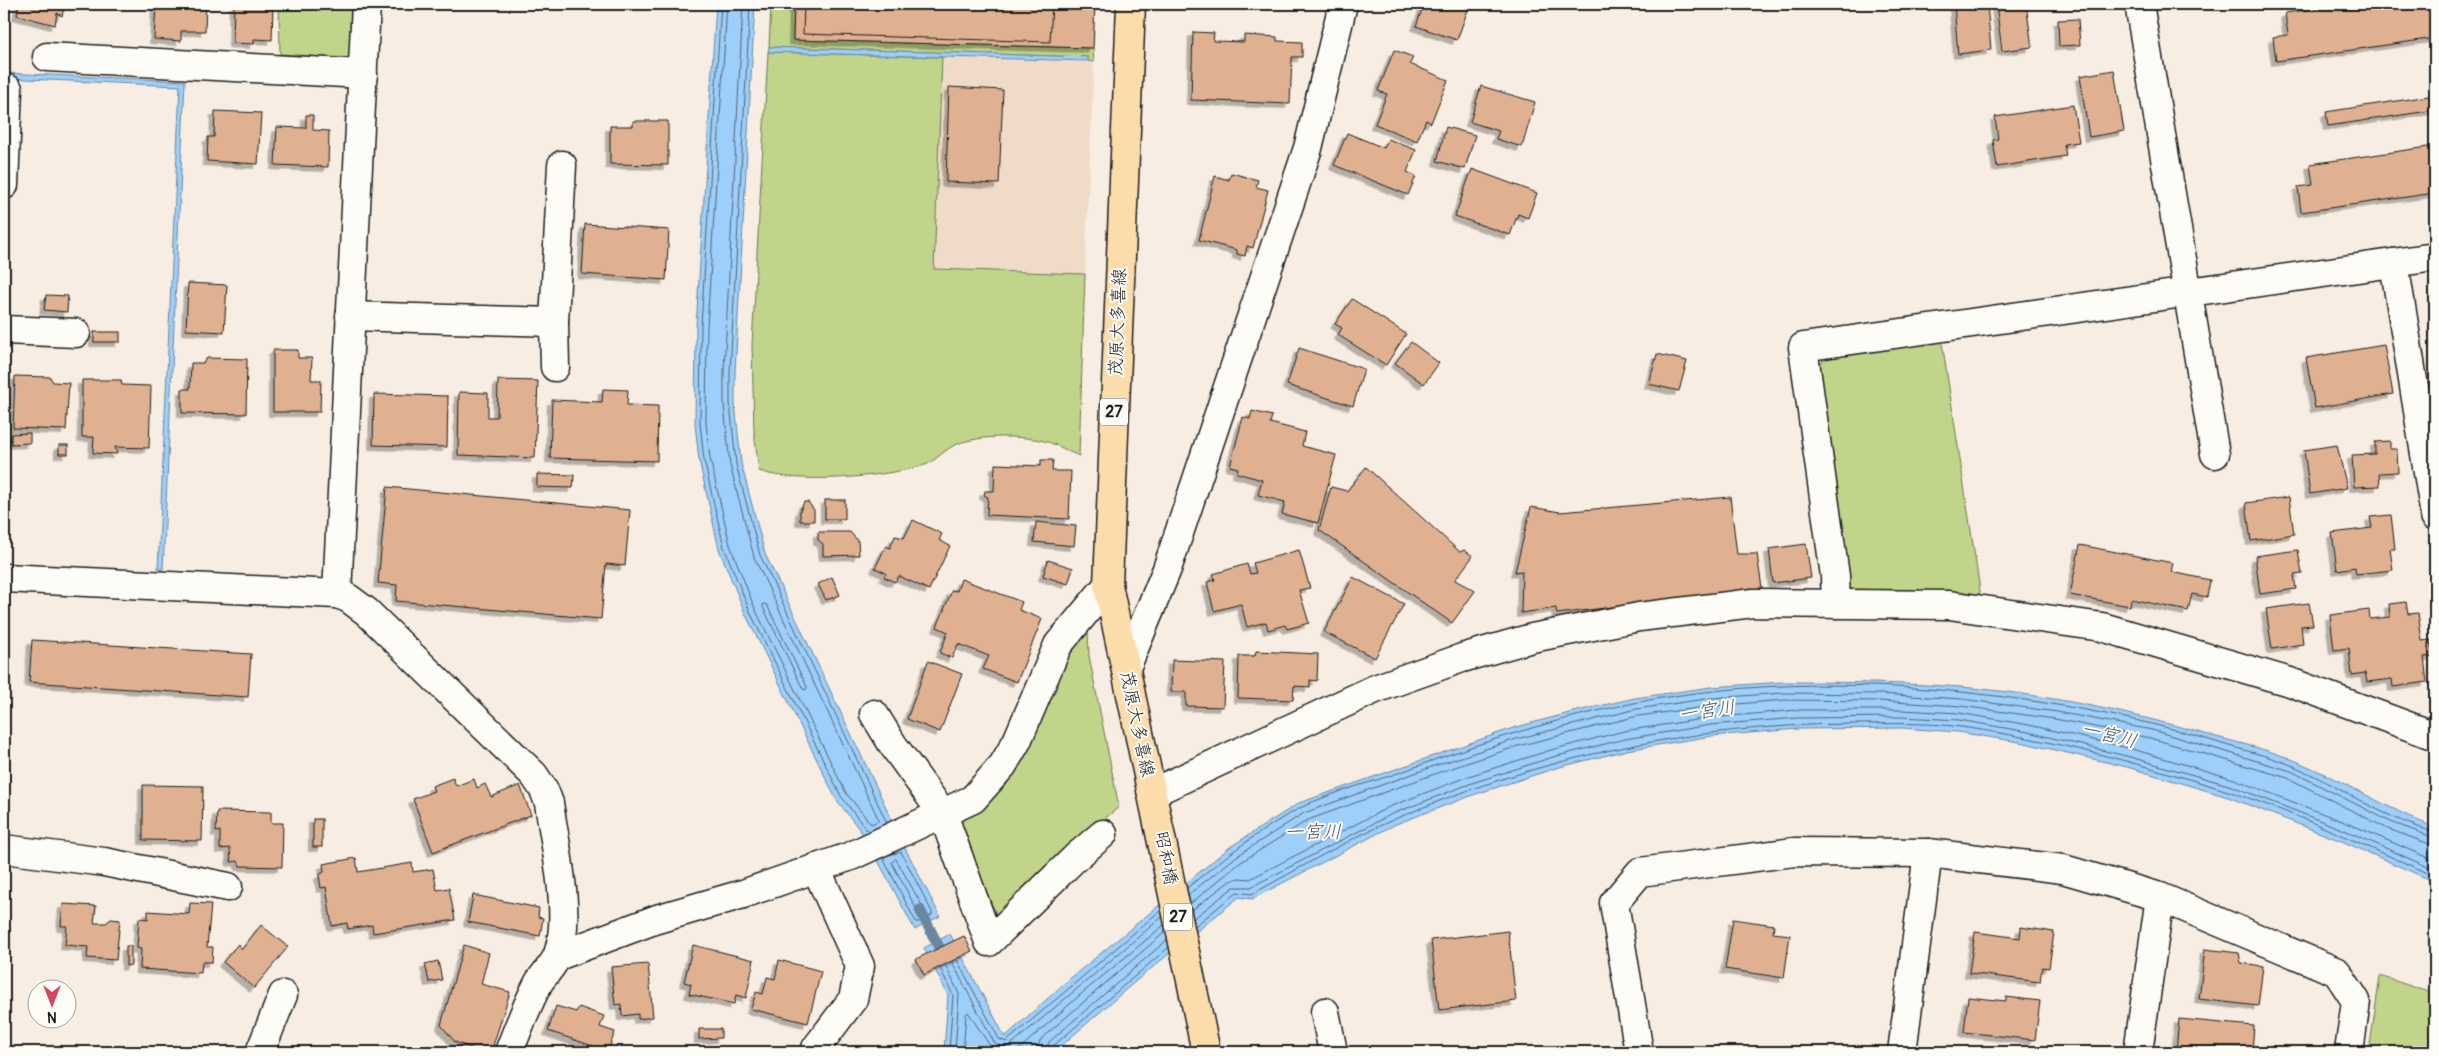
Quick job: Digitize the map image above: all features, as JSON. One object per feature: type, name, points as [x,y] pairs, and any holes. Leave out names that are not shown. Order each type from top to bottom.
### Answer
[{"type":"main road","name":"茂原大多喜線","points":[[1131,4],[1108,585],[1154,804]]},
{"type":"main road","name":"昭和橋","points":[[1154,804],[1206,1052]]},
{"type":"street","points":[[337,594],[366,4]]},
{"type":"street","points":[[1126,668],[1167,569],[1308,148],[1344,4]]},
{"type":"street","points":[[2139,4],[2215,454]]},
{"type":"street","points":[[47,57],[363,74]]},
{"type":"street","points":[[4,185],[8,89]]},
{"type":"street","points":[[555,367],[554,322],[562,165]]},
{"type":"street","points":[[1836,604],[1835,576],[1803,347],[2435,257]]},
{"type":"street","points":[[2394,263],[2434,499]]},
{"type":"street","points":[[350,316],[554,322]]},
{"type":"street","points":[[4,330],[76,333]]},
{"type":"street","points":[[4,578],[337,594],[358,605],[395,638],[528,768],[544,790],[549,803],[563,910],[564,935],[558,956],[544,974],[527,1004],[509,1052]]},
{"type":"street","points":[[558,956],[629,929],[743,894],[851,856],[972,799],[1003,765],[1017,741],[1058,645],[1108,585]]},
{"type":"street","points":[[1154,804],[1374,690],[1462,658],[1532,638],[1639,617],[1753,603],[1949,605],[2102,627],[2290,682],[2435,736]]},
{"type":"street","points":[[874,714],[893,745],[943,814],[988,942],[1069,863],[1103,834]]},
{"type":"street","points":[[4,849],[104,862],[228,887]]},
{"type":"street","points":[[1639,1052],[1614,902],[1640,872],[1794,852],[1928,853],[2063,869],[2160,897],[2337,972],[2356,1001],[2349,1052]]},
{"type":"street","points":[[1902,1052],[1928,853]]},
{"type":"street","points":[[816,868],[860,966],[854,999],[816,1048]]},
{"type":"street","points":[[2138,1052],[2160,897]]},
{"type":"street","points":[[260,1052],[283,995]]},
{"type":"street","points":[[1325,1012],[1333,1052]]},
{"type":"shaded area","points":[[942,57],[1094,62],[1085,274],[934,269]]},
{"type":"green space","points":[[279,4],[353,4],[349,59],[280,54]]},
{"type":"green space","points":[[771,4],[794,4],[793,40],[1093,48],[1094,62],[1088,61],[1088,57],[769,47]]},
{"type":"green space","points":[[768,52],[942,57],[934,269],[1085,274],[1079,456],[1052,443],[1026,438],[1002,437],[966,441],[948,449],[925,465],[888,473],[842,478],[796,478],[759,471],[754,432],[752,345]]},
{"type":"green space","points":[[1942,342],[1980,590],[1979,600],[1847,596],[1813,377],[1825,357]]},
{"type":"green space","points":[[1088,630],[1089,656],[1119,807],[1085,835],[998,918],[954,821],[1068,644]]},
{"type":"green space","points":[[2380,976],[2435,994],[2435,1052],[2369,1052]]},
{"type":"water","points":[[716,4],[755,4],[735,372],[735,403],[741,463],[765,554],[895,826],[866,838],[836,799],[745,613],[719,549],[699,460],[695,424],[696,327]]},
{"type":"water","points":[[769,47],[1088,57],[1088,61],[768,52]]},
{"type":"water","points":[[4,73],[185,81],[163,569],[158,569],[180,86],[4,78]]},
{"type":"water","name":"一宮川","points":[[1784,682],[1961,687],[2023,694],[2115,711],[2262,749],[2313,769],[2435,828],[2435,882],[2344,842],[2228,797],[2127,767],[2025,743],[1958,732],[1901,728],[1798,729],[1712,736],[1627,750],[1556,768],[1476,794],[1396,824],[1252,899],[1239,897],[1137,980],[1054,1052],[944,1052],[948,995],[924,948],[950,934],[1005,1037],[1067,981],[1230,847],[1299,803],[1513,728],[1573,712],[1635,698],[1711,687]]},
{"type":"water","points":[[903,844],[940,916],[915,930],[875,855]]},
{"type":"building","points":[[19,4],[65,4],[62,16],[57,13],[55,25],[17,15]]},
{"type":"building","points":[[156,4],[206,4],[205,31],[181,31],[181,41],[154,39]]},
{"type":"building","points":[[234,4],[273,4],[272,40],[254,39],[254,44],[233,43]]},
{"type":"building","points":[[794,4],[1095,4],[1093,48],[793,40]]},
{"type":"building","points":[[804,4],[1052,4],[1050,42],[803,34]]},
{"type":"building","points":[[1424,4],[1470,4],[1457,40],[1416,26]]},
{"type":"building","points":[[1954,4],[1987,4],[1991,50],[1958,54]]},
{"type":"building","points":[[1996,4],[2026,4],[2032,47],[2002,51]]},
{"type":"building","points":[[2350,4],[2435,4],[2435,38],[2276,61],[2273,37],[2288,35],[2285,13]]},
{"type":"building","points":[[2078,19],[2080,45],[2059,46],[2058,20]]},
{"type":"building","points":[[1193,32],[1214,33],[1213,41],[1244,42],[1244,35],[1277,37],[1277,41],[1302,42],[1302,57],[1292,57],[1290,104],[1191,100]]},
{"type":"building","points":[[1394,50],[1413,57],[1410,64],[1448,80],[1431,123],[1426,120],[1417,141],[1375,124],[1387,94],[1378,91]]},
{"type":"building","points":[[2114,70],[2124,131],[2089,137],[2080,76]]},
{"type":"building","points":[[1481,86],[1535,102],[1522,147],[1496,139],[1499,131],[1470,122]]},
{"type":"building","points":[[949,87],[1003,90],[999,184],[946,182]]},
{"type":"building","points":[[2435,95],[2435,110],[2328,126],[2326,112]]},
{"type":"building","points":[[2073,105],[2079,142],[2064,144],[2066,156],[1997,167],[1993,140],[1998,139],[1995,117]]},
{"type":"building","points":[[215,111],[261,113],[258,164],[207,161],[208,137],[214,137]]},
{"type":"building","points":[[306,115],[313,115],[313,130],[329,131],[328,167],[275,165],[277,127],[306,128]]},
{"type":"building","points":[[633,121],[668,121],[668,165],[610,164],[610,126],[633,126]]},
{"type":"building","points":[[1446,127],[1475,135],[1465,169],[1437,161]]},
{"type":"building","points":[[1347,133],[1384,148],[1388,139],[1416,150],[1407,172],[1416,176],[1408,195],[1334,165]]},
{"type":"building","points":[[2435,146],[2435,193],[2301,212],[2298,187],[2313,185],[2310,164]]},
{"type":"building","points":[[1472,169],[1537,193],[1528,218],[1518,214],[1510,235],[1455,216]]},
{"type":"building","points":[[1231,173],[1258,180],[1256,187],[1268,190],[1253,248],[1247,246],[1245,256],[1237,254],[1237,250],[1199,240],[1215,176],[1229,180]]},
{"type":"building","points":[[585,224],[669,230],[666,280],[582,274]]},
{"type":"building","points":[[188,283],[227,285],[224,332],[186,330]]},
{"type":"building","points":[[46,295],[68,296],[67,312],[44,310]]},
{"type":"building","points":[[1352,299],[1406,334],[1386,365],[1338,335],[1342,328],[1335,324]]},
{"type":"building","points":[[94,332],[120,332],[120,342],[94,342]]},
{"type":"building","points":[[1411,342],[1439,363],[1424,384],[1395,363]]},
{"type":"building","points":[[2384,345],[2393,394],[2315,408],[2306,358]]},
{"type":"building","points":[[1299,348],[1364,369],[1353,406],[1287,385]]},
{"type":"building","points":[[273,350],[298,350],[298,358],[312,358],[311,380],[321,380],[320,412],[273,412]]},
{"type":"building","points":[[1657,354],[1687,361],[1679,391],[1649,384]]},
{"type":"building","points":[[207,358],[247,359],[246,414],[182,413],[182,389],[190,389],[191,363],[203,363]]},
{"type":"building","points":[[15,376],[50,377],[53,382],[69,383],[66,430],[13,428]]},
{"type":"building","points":[[82,380],[121,380],[122,385],[151,386],[149,448],[115,447],[117,454],[93,453],[94,437],[82,437]]},
{"type":"building","points":[[498,380],[538,381],[535,458],[458,455],[459,392],[488,393],[488,417],[497,417]]},
{"type":"building","points":[[603,389],[628,390],[627,405],[658,406],[657,461],[550,458],[552,400],[602,402]]},
{"type":"building","points":[[374,394],[448,396],[447,447],[373,445]]},
{"type":"building","points":[[1252,411],[1272,416],[1270,423],[1305,432],[1302,446],[1336,455],[1318,523],[1282,514],[1285,502],[1258,495],[1262,480],[1237,473],[1238,468],[1230,466],[1243,417],[1250,419]]},
{"type":"building","points":[[30,433],[30,443],[11,444],[11,434]]},
{"type":"building","points":[[2390,441],[2390,449],[2397,449],[2398,472],[2379,473],[2380,486],[2354,487],[2352,455],[2375,454],[2375,442]]},
{"type":"building","points":[[59,445],[68,445],[68,454],[59,454]]},
{"type":"building","points":[[2337,445],[2347,488],[2310,494],[2304,450]]},
{"type":"building","points":[[1041,460],[1053,460],[1052,471],[1071,471],[1069,519],[987,515],[988,497],[984,495],[985,491],[994,491],[995,464],[1041,466]]},
{"type":"building","points":[[1366,467],[1460,552],[1464,550],[1473,556],[1455,580],[1475,591],[1452,623],[1319,530],[1331,487],[1347,491]]},
{"type":"building","points":[[537,474],[574,475],[573,488],[537,487]]},
{"type":"building","points":[[387,487],[630,510],[625,566],[606,564],[601,619],[396,601],[397,585],[378,583]]},
{"type":"building","points":[[1730,497],[1737,554],[1757,554],[1762,588],[1557,614],[1556,608],[1521,613],[1522,571],[1515,572],[1531,507],[1560,512]]},
{"type":"building","points":[[2289,497],[2294,534],[2251,541],[2246,503]]},
{"type":"building","points":[[825,500],[845,500],[845,519],[825,519]]},
{"type":"building","points":[[804,502],[808,502],[814,510],[814,521],[800,521],[800,511]]},
{"type":"building","points":[[2391,515],[2395,549],[2390,549],[2393,570],[2356,574],[2355,567],[2337,570],[2332,533],[2372,528],[2370,517]]},
{"type":"building","points":[[913,520],[942,534],[939,540],[950,546],[929,590],[899,576],[895,582],[884,577],[886,573],[875,568],[886,546],[890,548],[895,536],[904,538]]},
{"type":"building","points":[[1036,522],[1076,526],[1074,546],[1034,542]]},
{"type":"building","points":[[818,532],[850,532],[858,541],[859,555],[823,556],[823,544],[818,540]]},
{"type":"building","points":[[1806,544],[1811,578],[1773,583],[1769,549]]},
{"type":"building","points":[[2080,545],[2173,563],[2171,572],[2210,580],[2207,597],[2192,594],[2188,611],[2131,599],[2130,606],[2070,595]]},
{"type":"building","points":[[1299,550],[1310,588],[1299,590],[1309,623],[1287,629],[1285,625],[1268,630],[1266,622],[1247,627],[1241,604],[1214,611],[1207,582],[1215,580],[1213,574],[1247,564],[1250,574],[1256,573],[1253,563]]},
{"type":"building","points":[[2298,550],[2302,574],[2294,575],[2296,589],[2260,594],[2255,556]]},
{"type":"building","points":[[1048,560],[1073,568],[1068,584],[1043,576]]},
{"type":"building","points":[[832,577],[840,595],[826,600],[818,584]]},
{"type":"building","points":[[1353,577],[1404,604],[1375,658],[1324,632]]},
{"type":"building","points":[[961,579],[1022,602],[1019,610],[1042,619],[1017,682],[983,669],[989,656],[958,644],[952,658],[940,653],[948,632],[937,627],[952,590],[957,591]]},
{"type":"building","points":[[2406,602],[2408,614],[2418,613],[2422,641],[2431,640],[2433,656],[2424,657],[2427,682],[2393,687],[2392,679],[2367,682],[2365,673],[2352,675],[2349,648],[2334,650],[2330,615],[2369,610],[2370,619],[2390,617],[2389,604]]},
{"type":"building","points":[[2309,603],[2313,625],[2301,626],[2303,644],[2272,649],[2266,609]]},
{"type":"building","points":[[32,640],[251,654],[248,697],[29,682]]},
{"type":"building","points":[[1256,651],[1318,654],[1317,681],[1310,680],[1310,687],[1294,686],[1293,700],[1238,698],[1239,656],[1255,656]]},
{"type":"building","points":[[1172,660],[1225,662],[1223,707],[1186,706],[1186,692],[1171,692]]},
{"type":"building","points":[[928,661],[962,674],[940,732],[907,719]]},
{"type":"building","points":[[453,778],[456,786],[474,779],[477,788],[485,784],[491,797],[520,785],[531,815],[433,852],[413,799],[434,791],[432,786]]},
{"type":"building","points":[[143,785],[203,786],[202,841],[143,840]]},
{"type":"building","points":[[217,811],[271,812],[271,823],[283,823],[282,867],[240,866],[238,861],[231,862],[230,848],[220,849],[220,831],[216,832]]},
{"type":"building","points":[[313,819],[322,819],[322,847],[313,847]]},
{"type":"building","points":[[356,858],[358,872],[412,863],[413,872],[433,869],[437,890],[449,888],[455,920],[373,933],[372,925],[348,929],[347,923],[332,926],[326,887],[321,888],[319,875],[324,872],[323,864]]},
{"type":"building","points":[[473,895],[539,908],[538,917],[543,918],[540,936],[468,922]]},
{"type":"building","points":[[190,903],[211,904],[207,947],[213,947],[212,962],[202,962],[201,973],[140,969],[141,949],[137,948],[139,918],[148,919],[148,911],[189,914]]},
{"type":"building","points":[[63,904],[96,906],[94,923],[106,923],[111,919],[120,920],[116,960],[87,958],[88,947],[65,945],[67,926],[61,926]]},
{"type":"building","points":[[1733,919],[1774,925],[1773,933],[1790,935],[1784,978],[1725,969]]},
{"type":"building","points":[[261,925],[288,947],[254,988],[223,962],[238,944],[242,949]]},
{"type":"building","points":[[2021,927],[2054,932],[2049,968],[2042,967],[2040,982],[1969,973],[1975,932],[2020,938]]},
{"type":"building","points":[[1508,931],[1516,1001],[1439,1010],[1431,940]]},
{"type":"building","points":[[964,936],[972,951],[924,975],[916,959]]},
{"type":"building","points":[[464,945],[489,953],[481,984],[510,992],[491,1052],[482,1052],[455,1042],[441,1025]]},
{"type":"building","points":[[693,945],[754,960],[746,998],[736,995],[734,1004],[689,994],[691,984],[684,982]]},
{"type":"building","points":[[126,946],[131,946],[131,965],[126,966]]},
{"type":"building","points":[[2205,949],[2239,953],[2241,963],[2263,966],[2258,1006],[2199,999]]},
{"type":"building","points":[[779,960],[821,971],[808,1023],[751,1009],[756,992],[763,994],[767,977],[775,979]]},
{"type":"building","points":[[438,961],[442,980],[429,982],[425,964]]},
{"type":"building","points":[[648,964],[653,1017],[638,1019],[638,1014],[622,1016],[621,1004],[615,1005],[611,967]]},
{"type":"building","points":[[1968,997],[2006,1001],[2006,997],[2040,1001],[2035,1040],[1964,1032]]},
{"type":"building","points":[[556,1006],[576,1012],[579,1007],[604,1016],[600,1027],[615,1032],[608,1051],[548,1031]]},
{"type":"building","points":[[2179,1019],[2254,1026],[2252,1052],[2176,1052]]},
{"type":"building","points":[[699,1029],[721,1029],[721,1038],[699,1039]]},
{"type":"waterway","points":[[920,910],[942,953]]}]
